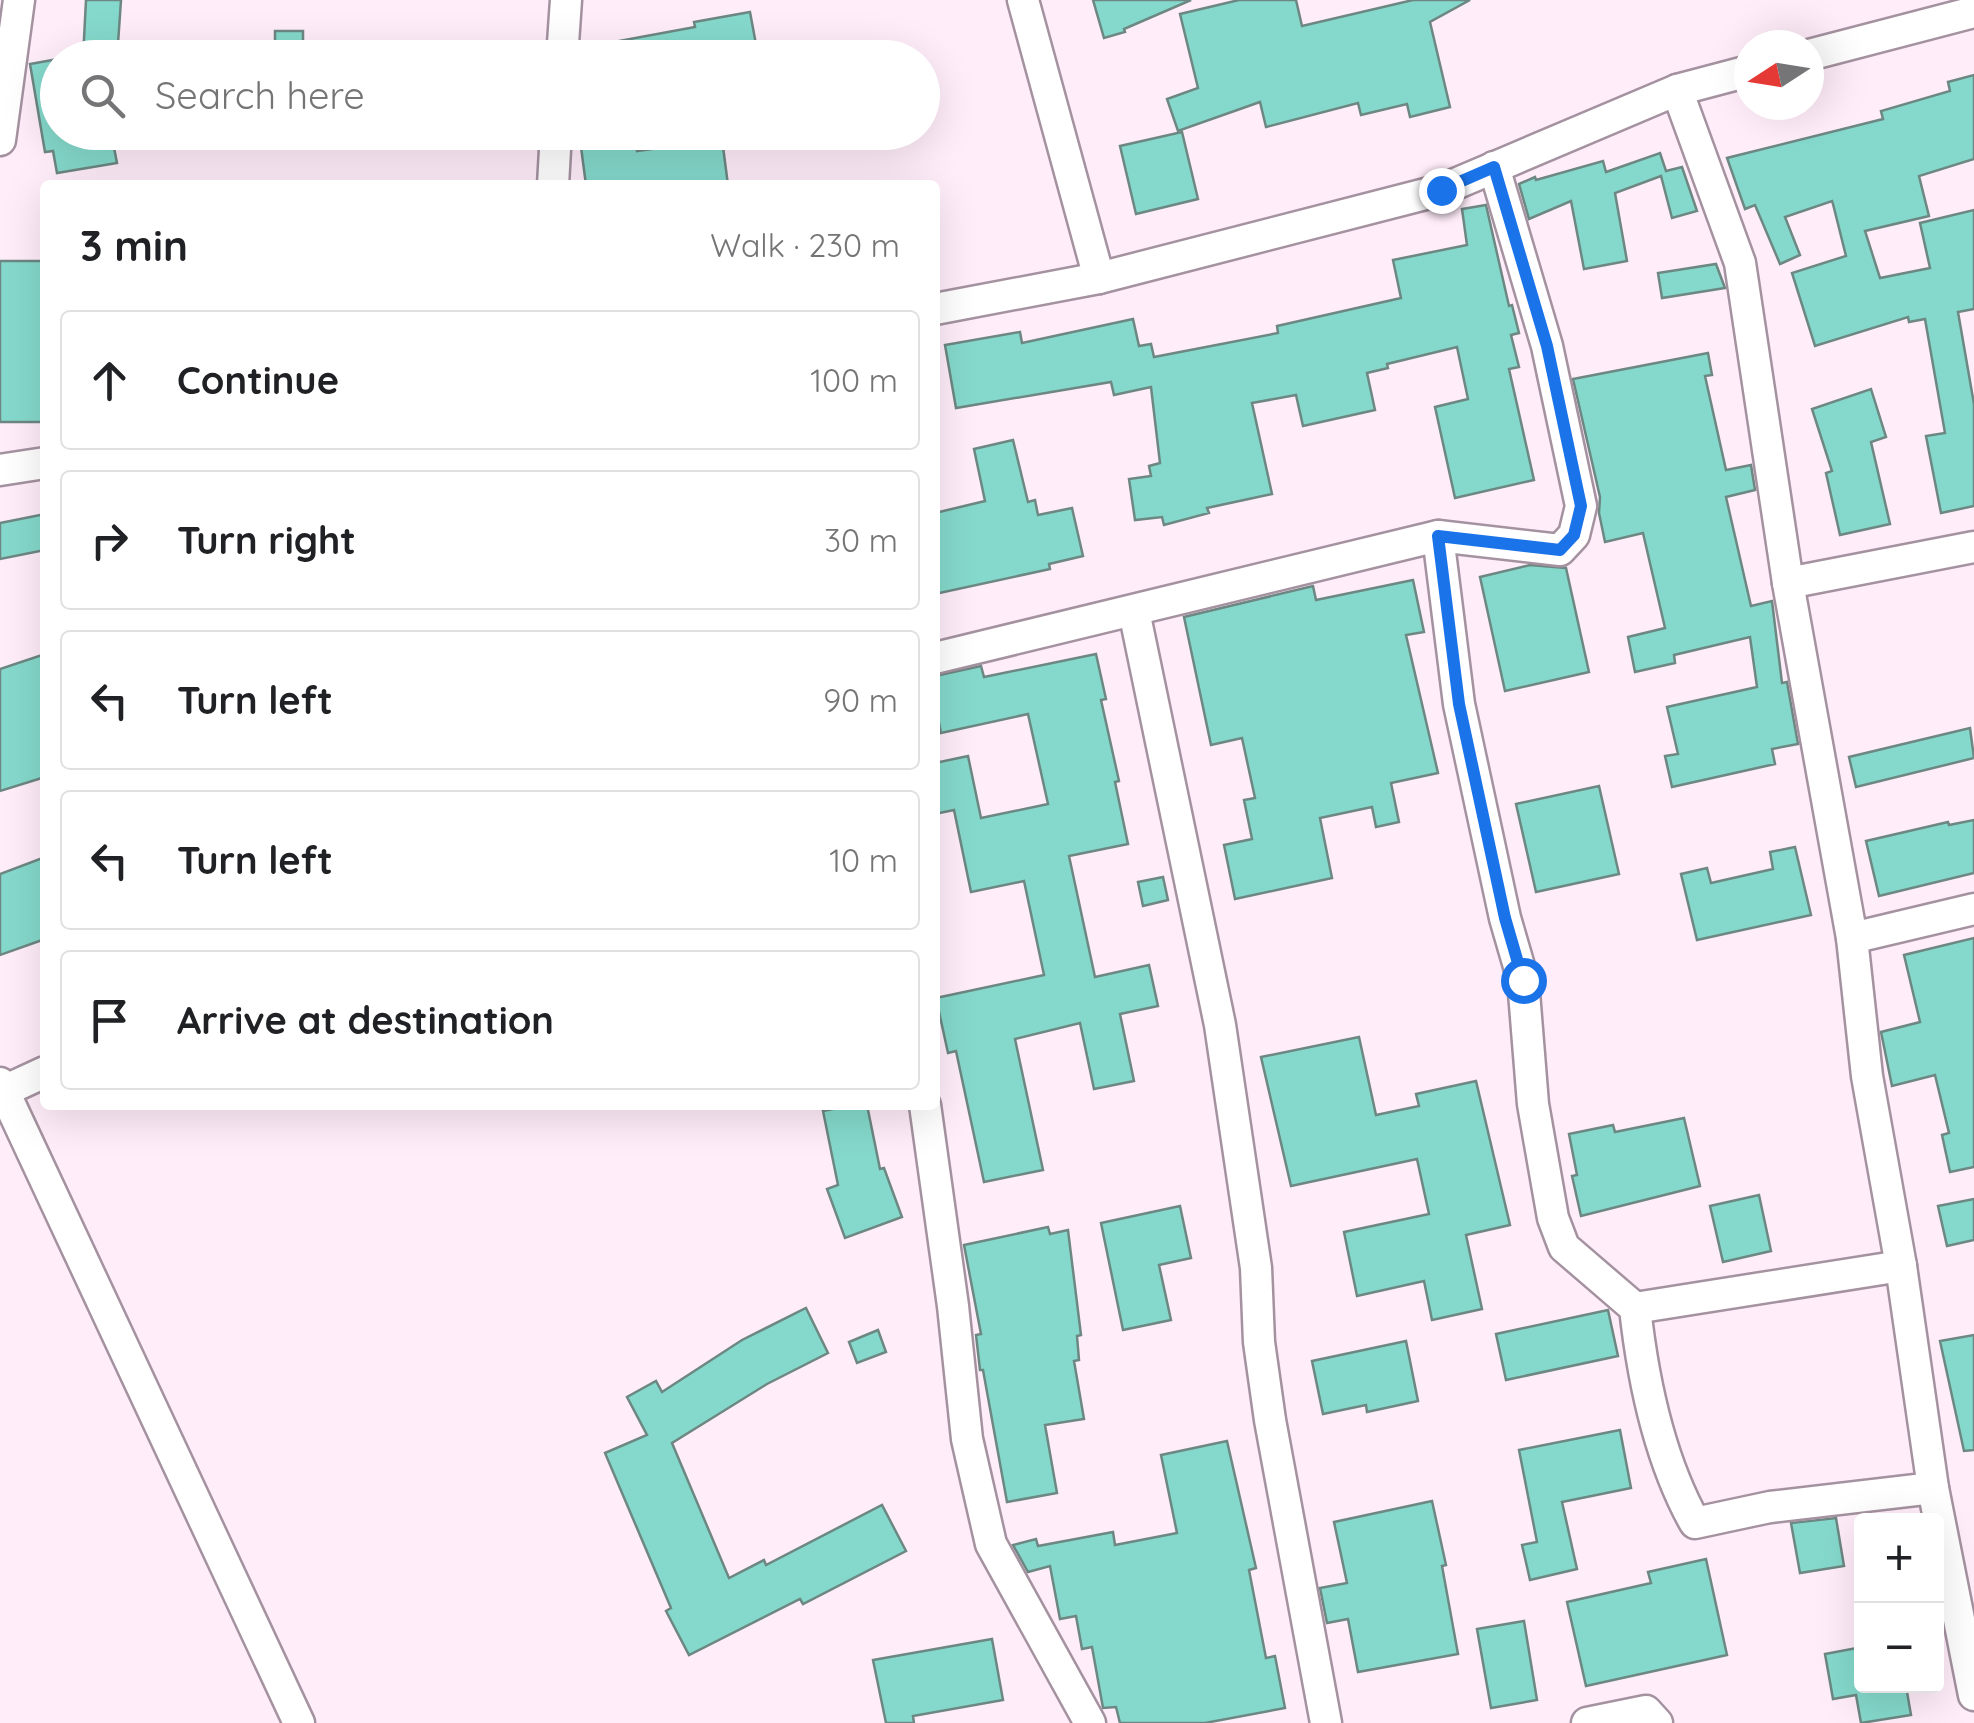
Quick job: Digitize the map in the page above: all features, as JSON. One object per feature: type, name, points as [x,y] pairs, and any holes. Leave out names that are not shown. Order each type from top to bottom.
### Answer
[{"type":"street","points":[[0,140],[19,0]]},
{"type":"street","points":[[563,40],[566,0]]},
{"type":"street","points":[[1023,0],[1099,278]]},
{"type":"street","points":[[1824,51],[1974,12]]},
{"type":"street","points":[[940,308],[1099,278],[1441,190],[1677,90],[1734,75]]},
{"type":"street","points":[[1677,90],[1740,263],[1788,583],[1852,938],[1867,1076],[1901,1266],[1933,1488],[1974,1695]]},
{"type":"street","points":[[552,180],[555,150]]},
{"type":"street","points":[[940,657],[1438,536],[1560,550],[1574,535],[1581,506],[1547,346],[1494,167]]},
{"type":"street","points":[[0,470],[40,464]]},
{"type":"street","points":[[1438,536],[1459,704],[1505,918],[1523,980],[1532,1104],[1553,1218],[1564,1247],[1635,1308],[1641,1366],[1679,1494],[1695,1523],[1770,1507],[1933,1488]]},
{"type":"street","points":[[1788,583],[1974,547]]},
{"type":"street","points":[[1134,610],[1220,1025],[1256,1268],[1259,1342],[1270,1420],[1326,1723]]},
{"type":"street","points":[[1852,938],[1974,909]]},
{"type":"street","points":[[40,1074],[2,1087],[299,1723]]},
{"type":"street","points":[[927,1110],[967,1439],[991,1544],[1090,1723]]},
{"type":"street","points":[[1635,1308],[1901,1266]]},
{"type":"street","points":[[1587,1723],[1646,1711],[1657,1723]]},
{"type":"building","points":[[86,0],[121,0],[118,40],[84,40]]},
{"type":"building","points":[[1093,0],[1191,0],[1104,38]]},
{"type":"building","points":[[1239,0],[1296,0],[1302,26],[1413,0],[1470,0],[1430,22],[1450,107],[1410,117],[1407,104],[1361,115],[1358,103],[1266,127],[1260,102],[1178,131],[1167,99],[1198,88],[1180,14]]},
{"type":"building","points":[[750,12],[755,40],[625,40],[695,27],[694,22]]},
{"type":"building","points":[[275,31],[303,31],[303,40],[275,40]]},
{"type":"building","points":[[40,62],[40,123],[30,64]]},
{"type":"building","points":[[1974,75],[1974,159],[1919,176],[1929,216],[1865,231],[1880,278],[1930,268],[1920,223],[1974,210],[1974,309],[1958,312],[1974,404],[1974,506],[1941,513],[1926,436],[1945,433],[1925,319],[1909,322],[1908,317],[1815,346],[1792,273],[1846,256],[1832,201],[1785,217],[1800,255],[1780,264],[1755,205],[1745,209],[1727,158],[1883,119],[1881,111],[1950,91],[1948,82]]},
{"type":"building","points":[[1182,132],[1198,199],[1136,214],[1120,146]]},
{"type":"building","points":[[45,150],[114,150],[117,163],[57,173],[53,151]]},
{"type":"building","points":[[581,150],[723,150],[727,180],[585,180]]},
{"type":"building","points":[[1660,153],[1666,171],[1682,167],[1697,211],[1672,218],[1661,176],[1615,193],[1627,261],[1584,269],[1571,201],[1529,219],[1519,184],[1603,161],[1606,172]]},
{"type":"building","points":[[1486,205],[1519,333],[1511,335],[1519,367],[1509,369],[1534,480],[1455,498],[1435,407],[1468,399],[1457,347],[1387,364],[1388,368],[1367,373],[1375,410],[1303,426],[1296,395],[1252,403],[1272,494],[1207,508],[1209,513],[1164,525],[1162,517],[1135,520],[1129,479],[1151,476],[1149,466],[1160,463],[1151,387],[1114,395],[1111,382],[956,408],[945,345],[1020,332],[1022,343],[1133,319],[1139,346],[1151,344],[1154,357],[1278,333],[1277,326],[1401,298],[1393,260],[1467,245],[1462,209]]},
{"type":"building","points":[[0,261],[40,261],[40,422],[0,422]]},
{"type":"building","points":[[1716,264],[1725,288],[1662,298],[1658,273]]},
{"type":"building","points":[[1708,353],[1712,375],[1705,376],[1726,470],[1751,465],[1755,490],[1726,497],[1751,606],[1772,601],[1782,683],[1787,682],[1798,744],[1772,749],[1775,764],[1672,787],[1665,756],[1678,754],[1667,707],[1757,687],[1750,637],[1674,655],[1675,663],[1635,672],[1628,637],[1665,628],[1643,533],[1605,542],[1600,497],[1573,379]]},
{"type":"building","points":[[1871,389],[1886,437],[1871,442],[1890,524],[1840,535],[1826,473],[1832,471],[1812,409]]},
{"type":"building","points":[[1013,440],[1028,502],[1035,500],[1038,515],[1072,508],[1083,556],[1049,564],[1050,569],[940,593],[940,512],[985,501],[974,449]]},
{"type":"building","points":[[40,515],[40,551],[0,559],[0,523]]},
{"type":"building","points":[[1530,565],[1566,568],[1589,672],[1505,691],[1480,577]]},
{"type":"building","points":[[1413,580],[1424,632],[1406,635],[1438,773],[1391,783],[1399,822],[1376,827],[1372,807],[1320,818],[1332,878],[1235,899],[1224,845],[1252,839],[1244,800],[1255,798],[1242,738],[1211,745],[1184,617],[1313,586],[1316,600]]},
{"type":"building","points":[[1096,654],[1128,844],[1069,856],[1095,977],[1149,965],[1158,1006],[1120,1014],[1134,1081],[1094,1089],[1080,1023],[1015,1039],[1043,1170],[984,1182],[956,1051],[948,1053],[940,997],[1044,975],[1024,881],[971,892],[954,810],[940,813],[940,762],[968,756],[981,818],[1048,804],[1028,714],[941,733],[940,675],[981,666],[984,677]]},
{"type":"building","points":[[40,656],[40,779],[0,791],[0,669]]},
{"type":"building","points":[[1970,728],[1974,758],[1856,787],[1849,757]]},
{"type":"building","points":[[1599,786],[1619,874],[1536,892],[1516,804]]},
{"type":"building","points":[[1974,820],[1974,873],[1879,896],[1866,841]]},
{"type":"building","points":[[1795,847],[1811,915],[1697,940],[1681,874],[1707,868],[1711,883],[1773,869],[1770,852]]},
{"type":"building","points":[[40,859],[40,941],[0,955],[0,874]]},
{"type":"building","points":[[1163,877],[1168,900],[1143,906],[1138,882]]},
{"type":"building","points":[[1974,938],[1974,1167],[1950,1172],[1942,1135],[1949,1133],[1935,1075],[1892,1086],[1881,1032],[1920,1022],[1904,955]]},
{"type":"building","points":[[1359,1037],[1376,1115],[1419,1106],[1416,1094],[1476,1081],[1510,1225],[1466,1235],[1482,1309],[1432,1320],[1424,1281],[1357,1296],[1344,1232],[1429,1214],[1417,1159],[1291,1186],[1261,1057]]},
{"type":"building","points":[[868,1110],[880,1169],[884,1168],[902,1217],[845,1238],[827,1189],[838,1185],[823,1111]]},
{"type":"building","points":[[1684,1118],[1700,1186],[1581,1216],[1572,1176],[1577,1175],[1569,1134],[1613,1125],[1615,1132]]},
{"type":"building","points":[[1759,1195],[1771,1251],[1723,1262],[1710,1206]]},
{"type":"building","points":[[1974,1199],[1974,1240],[1947,1246],[1938,1206]]},
{"type":"building","points":[[1180,1206],[1191,1258],[1159,1265],[1171,1320],[1123,1330],[1101,1223]]},
{"type":"building","points":[[1048,1227],[1050,1234],[1068,1230],[1081,1335],[1077,1336],[1079,1360],[1074,1361],[1084,1419],[1045,1425],[1057,1493],[1007,1502],[980,1370],[976,1335],[981,1334],[964,1245]]},
{"type":"building","points":[[806,1308],[828,1353],[767,1384],[672,1443],[729,1578],[764,1560],[766,1565],[882,1505],[906,1551],[803,1604],[800,1599],[689,1655],[666,1611],[671,1608],[605,1453],[647,1435],[627,1397],[656,1381],[662,1392],[742,1340]]},
{"type":"building","points":[[1608,1310],[1618,1356],[1506,1380],[1496,1334]]},
{"type":"building","points":[[878,1330],[886,1352],[857,1363],[849,1342]]},
{"type":"building","points":[[1974,1335],[1974,1450],[1964,1451],[1940,1341]]},
{"type":"building","points":[[1406,1341],[1418,1401],[1367,1412],[1366,1405],[1323,1414],[1312,1361]]},
{"type":"building","points":[[1620,1430],[1631,1488],[1562,1502],[1577,1569],[1530,1580],[1522,1545],[1537,1542],[1519,1450]]},
{"type":"building","points":[[1227,1441],[1256,1568],[1249,1570],[1266,1658],[1275,1656],[1285,1708],[1205,1723],[1120,1723],[1116,1707],[1103,1708],[1092,1647],[1082,1649],[1076,1616],[1060,1619],[1050,1566],[1028,1572],[1013,1545],[1036,1539],[1038,1546],[1113,1532],[1115,1545],[1177,1533],[1161,1455]]},
{"type":"building","points":[[1432,1501],[1446,1565],[1442,1566],[1458,1654],[1358,1672],[1348,1619],[1327,1623],[1320,1588],[1347,1583],[1334,1522]]},
{"type":"building","points":[[1836,1518],[1844,1566],[1800,1573],[1791,1523]]},
{"type":"building","points":[[1706,1559],[1727,1655],[1586,1686],[1567,1602],[1651,1583],[1648,1572]]},
{"type":"building","points":[[1524,1621],[1537,1700],[1491,1708],[1477,1629]]},
{"type":"building","points":[[992,1639],[1003,1700],[913,1716],[914,1723],[886,1723],[873,1660]]},
{"type":"building","points":[[1854,1649],[1854,1693],[1907,1693],[1911,1715],[1861,1723],[1856,1695],[1833,1699],[1825,1654]]},
{"type":"route","points":[[1441,190],[1494,167],[1547,346],[1581,506],[1574,535],[1560,550],[1438,536],[1459,704],[1505,918],[1523,980]]}]
